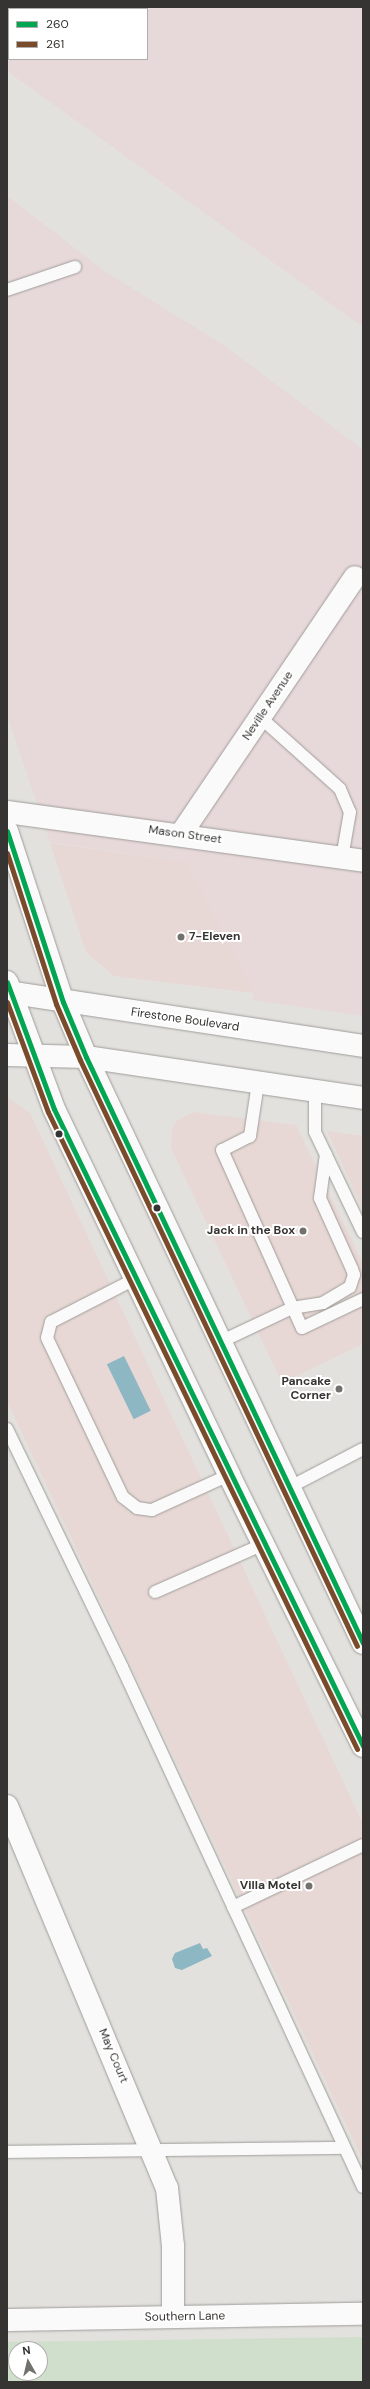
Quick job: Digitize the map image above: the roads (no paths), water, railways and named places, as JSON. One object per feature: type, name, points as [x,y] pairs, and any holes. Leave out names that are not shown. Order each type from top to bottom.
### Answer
[{"type":"main road","name":"Neville Avenue","points":[[181,834],[261,718],[355,577]]},
{"type":"main road","name":"Mason Street","points":[[7,812],[181,834],[363,861]]},
{"type":"main road","points":[[7,831],[63,1002],[86,1057],[363,1643]]},
{"type":"main road","points":[[8,989],[54,1109],[229,1475],[363,1746]]},
{"type":"main road","name":"Firestone Boulevard","points":[[8,989],[63,1002],[363,1046]]},
{"type":"main road","points":[[7,1055],[86,1057],[363,1098]]},
{"type":"main road","name":"May Court","points":[[7,1806],[153,2150],[167,2188],[173,2246],[173,2317]]},
{"type":"main road","name":"Southern Lane","points":[[7,2320],[363,2314]]},
{"type":"lane","points":[[7,290],[76,266]]},
{"type":"lane","points":[[261,718],[340,789],[350,812],[342,858]]},
{"type":"lane","points":[[258,1083],[250,1136],[222,1150],[292,1308],[302,1328],[363,1299]]},
{"type":"lane","points":[[315,1092],[316,1132],[363,1232]]},
{"type":"lane","points":[[220,1342],[292,1308],[323,1303],[345,1292],[353,1281],[352,1268],[320,1198],[326,1154]]},
{"type":"lane","points":[[135,1279],[51,1322],[47,1338],[123,1497],[137,1508],[152,1510],[229,1475]]},
{"type":"lane","points":[[7,1429],[122,1667],[363,2187]]},
{"type":"lane","points":[[290,1488],[363,1449]]},
{"type":"lane","points":[[155,1592],[264,1544]]},
{"type":"lane","points":[[233,1907],[363,1845]]},
{"type":"lane","points":[[7,2152],[344,2148]]},
{"type":"water","points":[[124,1356],[151,1411],[134,1419],[107,1364]]},
{"type":"water","points":[[200,1943],[203,1949],[207,1948],[212,1956],[182,1970],[175,1968],[172,1959],[175,1953]]},
{"type":"place","name":"7-Eleven","points":[[181,937]]},
{"type":"place","name":"Jack in the Box","points":[[303,1231]]},
{"type":"place","name":"Pancake Corner","points":[[339,1389]]},
{"type":"place","name":"Villa Motel","points":[[309,1886]]}]
